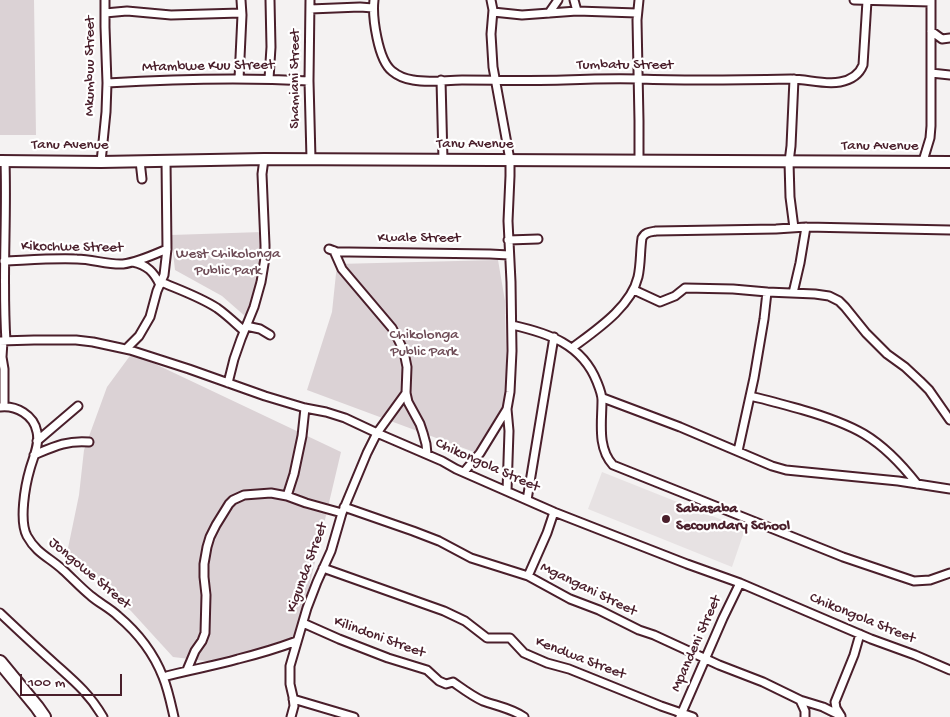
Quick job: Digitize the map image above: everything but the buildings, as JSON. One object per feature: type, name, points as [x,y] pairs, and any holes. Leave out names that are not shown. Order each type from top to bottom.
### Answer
[{"type":"highway","points":[[0,662],[44,717]]},
{"type":"street","name":"Mkumbuu Street","points":[[101,162],[107,83],[105,0]]},
{"type":"street","points":[[239,79],[241,0]]},
{"type":"street","points":[[269,79],[271,47],[270,0]]},
{"type":"street","name":"Shamiani Street","points":[[310,0],[309,81],[311,159]]},
{"type":"street","points":[[491,0],[493,12],[491,34],[495,81],[510,160],[508,240],[512,325],[510,392],[507,409],[509,431],[507,491]]},
{"type":"street","points":[[549,13],[558,0]]},
{"type":"street","points":[[574,0],[577,11]]},
{"type":"street","points":[[638,0],[639,160]]},
{"type":"street","points":[[854,0],[931,1],[930,138],[924,162]]},
{"type":"street","name":"Tumbatu Street","points":[[373,4],[380,49],[385,63],[392,71],[415,81],[638,78],[724,81],[794,79],[838,83],[847,80],[859,72],[863,65],[867,1]]},
{"type":"street","points":[[310,9],[360,7],[373,4]]},
{"type":"street","points":[[105,13],[126,11],[171,15],[241,13]]},
{"type":"street","points":[[493,12],[522,15],[577,11],[637,13]]},
{"type":"street","points":[[931,31],[942,38],[950,38]]},
{"type":"street","points":[[931,73],[950,76]]},
{"type":"street","name":"Mtambwe Kuu Street","points":[[107,83],[239,79],[309,81]]},
{"type":"street","points":[[794,79],[789,162],[790,197],[794,228]]},
{"type":"street","points":[[442,80],[443,160]]},
{"type":"street","points":[[228,383],[234,359],[254,307],[265,258],[262,174],[264,159]]},
{"type":"street","name":"Tanu Avenue","points":[[3,161],[101,162],[311,159],[950,162]]},
{"type":"street","points":[[126,350],[139,336],[150,317],[164,275],[167,250],[166,160]]},
{"type":"street","points":[[2,407],[6,202],[3,161]]},
{"type":"street","points":[[140,161],[142,179]]},
{"type":"street","points":[[793,293],[806,227]]},
{"type":"street","points":[[572,348],[600,327],[627,301],[634,290],[638,276],[642,238],[648,232],[656,230],[806,227],[950,230]]},
{"type":"street","points":[[508,240],[538,239]]},
{"type":"street","name":"Kikochwe Street","points":[[4,261],[75,259],[124,264],[167,250]]},
{"type":"street","name":"Kwale Street","points":[[406,393],[407,366],[399,341],[387,322],[342,269],[332,250],[349,252],[510,255]]},
{"type":"street","points":[[130,262],[146,266],[160,283],[201,299],[216,307],[245,328],[260,329],[270,335]]},
{"type":"street","points":[[634,290],[660,302],[675,296],[685,288],[733,289],[829,296],[839,301],[887,354],[905,367],[929,390],[950,420]]},
{"type":"street","points":[[738,451],[750,396],[767,292]]},
{"type":"street","points":[[512,325],[554,338],[572,348],[586,362],[595,376],[603,398],[601,413],[603,446],[605,454],[613,466],[843,557],[914,581],[930,580],[950,573]]},
{"type":"street","points":[[527,500],[554,338]]},
{"type":"street","name":"Chikongola Street","points":[[3,341],[76,340],[93,342],[189,369],[305,408],[345,418],[554,512],[740,583],[950,670]]},
{"type":"street","points":[[406,393],[408,402],[420,424],[427,454]]},
{"type":"street","name":"Kigunda Street","points":[[291,717],[294,706],[290,684],[290,666],[316,582],[331,551],[343,510],[377,433],[406,393]]},
{"type":"street","points":[[750,396],[779,402],[823,416],[864,434],[905,469],[917,484]]},
{"type":"street","points":[[603,398],[786,470],[950,489]]},
{"type":"street","name":"Jongowe Street","points":[[2,407],[8,406],[22,411],[30,417],[37,432],[23,507],[26,535],[38,552],[61,568],[91,596],[118,615],[132,629],[152,655],[163,677],[174,717]]},
{"type":"street","points":[[37,440],[78,406]]},
{"type":"street","points":[[287,496],[302,436],[305,408]]},
{"type":"street","points":[[464,472],[480,452],[507,409]]},
{"type":"street","points":[[34,455],[66,443],[88,442]]},
{"type":"street","name":"Mgangani Street","points":[[187,670],[205,633],[206,595],[204,564],[210,537],[233,500],[241,496],[271,493],[287,496],[306,503],[343,510],[414,530],[471,558],[528,576],[570,599],[599,610],[639,630],[763,682],[800,700],[823,707],[842,716]]},
{"type":"street","points":[[528,576],[554,512]]},
{"type":"street","name":"Kendwa Street","points":[[323,568],[444,611],[465,621],[487,638],[510,638],[524,653],[547,664],[590,676],[681,715],[693,717]]},
{"type":"street","name":"Mpandeni Street","points":[[681,715],[740,583]]},
{"type":"street","points":[[0,613],[54,664],[69,675],[96,704],[103,717]]},
{"type":"street","name":"Kilindoni Street","points":[[303,623],[388,658],[427,670],[439,681],[446,684],[453,682],[478,698],[511,710],[524,717]]},
{"type":"street","points":[[842,716],[836,708],[835,702],[851,663],[860,634]]},
{"type":"street","points":[[163,677],[236,660],[297,641]]},
{"type":"street","points":[[293,699],[354,717]]},
{"type":"street","points":[[800,700],[805,711],[805,717]]},
{"type":"shaded area","name":"Sabasaba Secoundary School","points":[[602,472],[745,529],[732,567],[588,509]]},
{"type":"green space","points":[[0,0],[34,0],[36,135],[0,135]]},
{"type":"green space","name":"West Chikolonga Public Park","points":[[262,232],[262,264],[246,317],[222,296],[175,270],[171,235]]},
{"type":"green space","name":"Chikolonga Public Park","points":[[498,260],[505,301],[507,399],[474,452],[307,390],[332,312],[337,264]]},
{"type":"green space","points":[[132,353],[341,452],[297,638],[214,662],[173,657],[131,611],[67,553],[79,495],[84,450],[107,387]]},
{"type":"place","name":"Sabasaba Secoundary School","points":[[666,519]]}]
